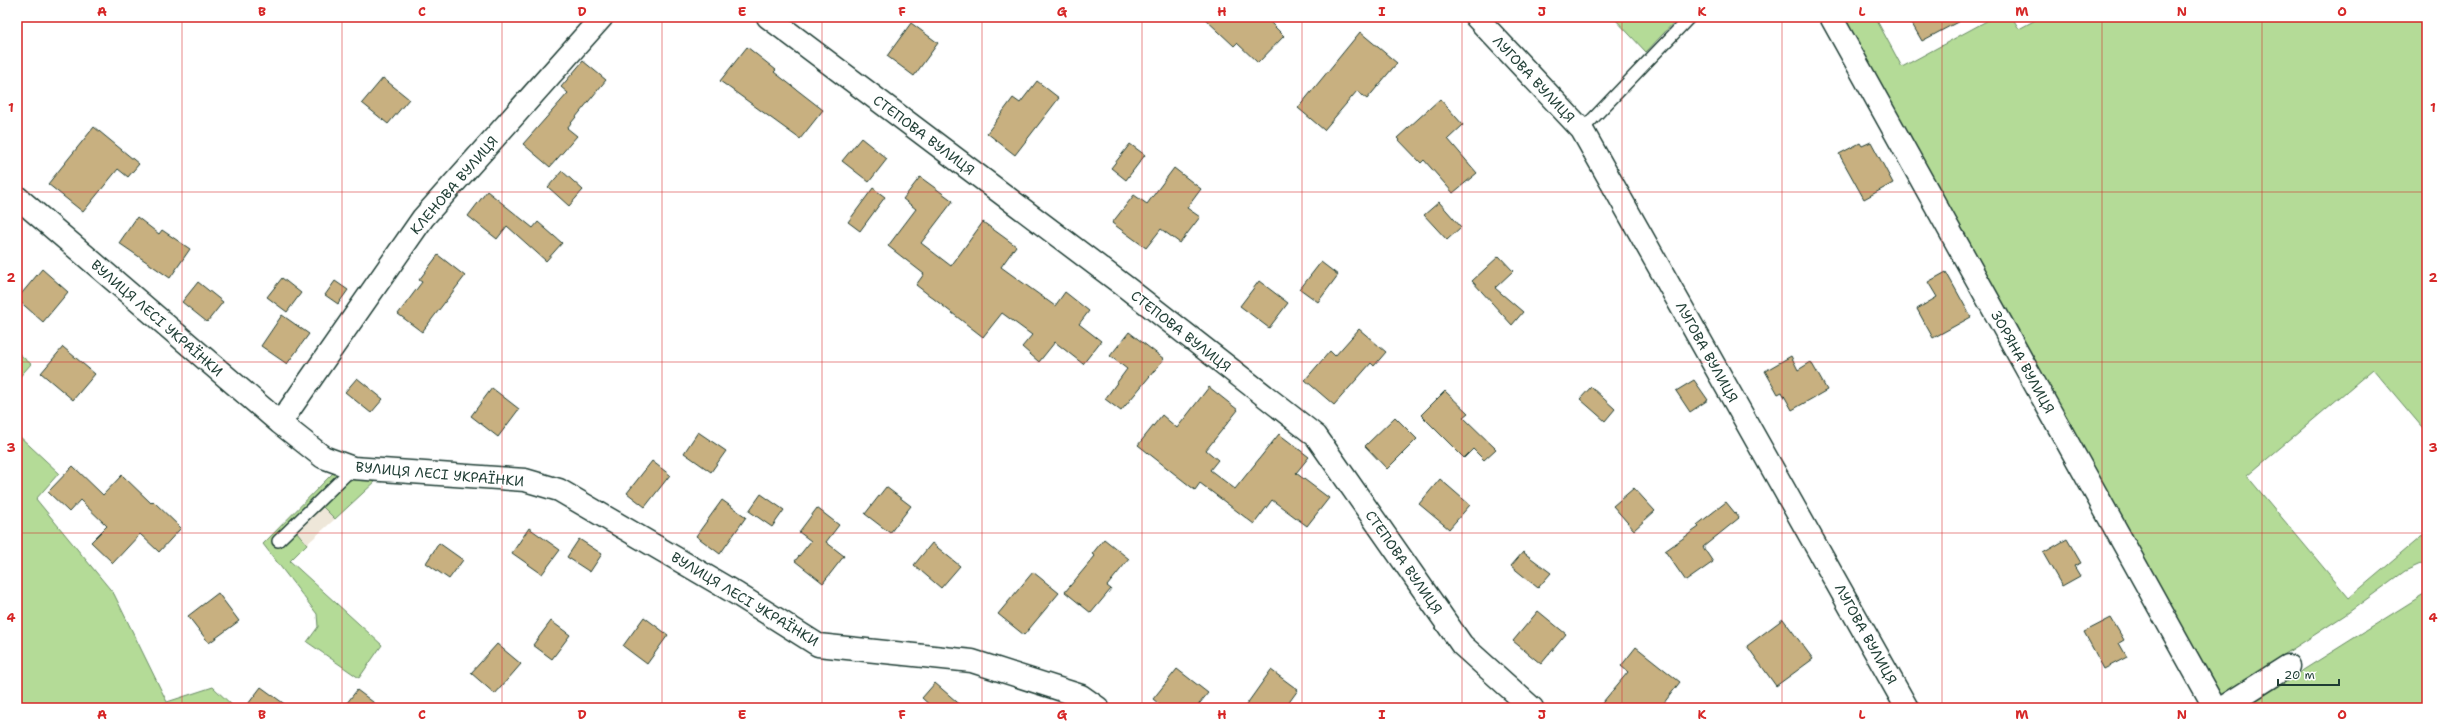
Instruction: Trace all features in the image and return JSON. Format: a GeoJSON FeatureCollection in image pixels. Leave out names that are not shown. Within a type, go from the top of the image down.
{"type":"FeatureCollection","features":[{"type":"Feature","properties":{"kind":"street","name":"КЛЕНОВА ВУЛИЦЯ"},"geometry":{"type":"LineString","coordinates":[[280,423],[423,218],[602,17]]}},
{"type":"Feature","properties":{"kind":"street","name":"СТЕПОВА ВУЛИЦЯ"},"geometry":{"type":"LineString","coordinates":[[768,17],[1127,288],[1316,436],[1462,645],[1532,708]]}},
{"type":"Feature","properties":{"kind":"street","name":"ЛУГОВА ВУЛИЦЯ"},"geometry":{"type":"LineString","coordinates":[[1476,17],[1582,130],[1907,708]]}},
{"type":"Feature","properties":{"kind":"street","name":"ЗОРЯНА ВУЛИЦЯ"},"geometry":{"type":"LineString","coordinates":[[1831,17],[2215,708]]}},
{"type":"Feature","properties":{"kind":"street","name":"ВУЛИЦЯ ЛЕСІ УКРАЇНКИ"},"geometry":{"type":"LineString","coordinates":[[17,197],[280,423],[323,457],[353,468],[525,480],[552,488],[737,594],[818,645],[972,661],[1081,696],[1098,708]]}},
{"type":"Feature","properties":{"kind":"street"},"geometry":{"type":"LineString","coordinates":[[2222,708],[2288,666]]}},
{"type":"Feature","properties":{"kind":"lane"},"geometry":{"type":"LineString","coordinates":[[1582,130],[1690,17]]}},
{"type":"Feature","properties":{"kind":"lane"},"geometry":{"type":"LineString","coordinates":[[278,541],[353,468]]}},
{"type":"Feature","properties":{"kind":"shaded area"},"geometry":{"type":"Polygon","coordinates":[[[323,506],[335,519],[307,544],[295,532],[323,506]]]}},
{"type":"Feature","properties":{"kind":"green space"},"geometry":{"type":"Polygon","coordinates":[[[1613,17],[1679,17],[1646,52],[1613,17]]]}},
{"type":"Feature","properties":{"kind":"green space"},"geometry":{"type":"Polygon","coordinates":[[[1841,17],[1875,17],[1902,67],[1994,17],[2012,17],[2019,29],[2041,17],[2427,17],[2427,433],[2373,369],[2247,476],[2349,598],[2427,532],[2427,561],[2405,571],[2345,615],[2219,697],[1841,17]]]}},
{"type":"Feature","properties":{"kind":"green space"},"geometry":{"type":"Polygon","coordinates":[[[17,352],[31,364],[17,380],[17,352]]]}},
{"type":"Feature","properties":{"kind":"green space"},"geometry":{"type":"Polygon","coordinates":[[[17,434],[59,473],[36,499],[114,594],[167,702],[213,687],[235,708],[17,708],[17,434]]]}},
{"type":"Feature","properties":{"kind":"green space"},"geometry":{"type":"Polygon","coordinates":[[[333,473],[343,478],[377,480],[335,519],[323,507],[296,531],[307,544],[290,561],[382,645],[359,678],[307,642],[318,627],[317,614],[263,544],[333,473]]]}},
{"type":"Feature","properties":{"kind":"green space"},"geometry":{"type":"Polygon","coordinates":[[[2427,592],[2427,708],[2243,708],[2427,592]]]}},
{"type":"Feature","properties":{"kind":"building"},"geometry":{"type":"Polygon","coordinates":[[[1203,17],[1265,17],[1284,36],[1258,63],[1237,43],[1234,46],[1203,17]]]}},
{"type":"Feature","properties":{"kind":"building"},"geometry":{"type":"Polygon","coordinates":[[[1908,17],[1967,17],[1922,41],[1908,17]]]}},
{"type":"Feature","properties":{"kind":"building"},"geometry":{"type":"Polygon","coordinates":[[[911,23],[938,43],[914,76],[887,56],[911,23]]]}},
{"type":"Feature","properties":{"kind":"building"},"geometry":{"type":"Polygon","coordinates":[[[1360,32],[1397,63],[1367,99],[1357,91],[1324,130],[1298,108],[1360,32]]]}},
{"type":"Feature","properties":{"kind":"building"},"geometry":{"type":"Polygon","coordinates":[[[747,47],[776,70],[774,72],[823,110],[800,139],[720,81],[747,47]]]}},
{"type":"Feature","properties":{"kind":"building"},"geometry":{"type":"Polygon","coordinates":[[[583,61],[606,80],[567,128],[577,136],[550,167],[523,144],[568,93],[561,87],[583,61]]]}},
{"type":"Feature","properties":{"kind":"building"},"geometry":{"type":"Polygon","coordinates":[[[383,78],[409,99],[388,124],[362,103],[383,78]]]}},
{"type":"Feature","properties":{"kind":"building"},"geometry":{"type":"Polygon","coordinates":[[[1037,81],[1059,98],[1015,155],[987,133],[1013,98],[1020,103],[1037,81]]]}},
{"type":"Feature","properties":{"kind":"building"},"geometry":{"type":"Polygon","coordinates":[[[1440,99],[1463,125],[1448,139],[1477,173],[1453,193],[1424,160],[1421,163],[1397,138],[1440,99]]]}},
{"type":"Feature","properties":{"kind":"building"},"geometry":{"type":"Polygon","coordinates":[[[94,127],[139,164],[128,177],[118,169],[83,212],[48,184],[94,127]]]}},
{"type":"Feature","properties":{"kind":"building"},"geometry":{"type":"Polygon","coordinates":[[[861,138],[887,159],[869,182],[842,161],[861,138]]]}},
{"type":"Feature","properties":{"kind":"building"},"geometry":{"type":"Polygon","coordinates":[[[1871,142],[1893,183],[1864,199],[1839,154],[1860,143],[1862,146],[1871,142]]]}},
{"type":"Feature","properties":{"kind":"building"},"geometry":{"type":"Polygon","coordinates":[[[1130,144],[1145,155],[1126,180],[1111,168],[1130,144]]]}},
{"type":"Feature","properties":{"kind":"building"},"geometry":{"type":"Polygon","coordinates":[[[1174,168],[1201,189],[1187,208],[1200,217],[1180,243],[1161,229],[1146,248],[1112,223],[1134,195],[1147,204],[1174,168]]]}},
{"type":"Feature","properties":{"kind":"building"},"geometry":{"type":"Polygon","coordinates":[[[562,171],[583,190],[569,206],[548,187],[562,171]]]}},
{"type":"Feature","properties":{"kind":"building"},"geometry":{"type":"Polygon","coordinates":[[[920,177],[953,201],[921,243],[951,266],[983,222],[1016,246],[1001,267],[1055,306],[1065,292],[1089,311],[1079,324],[1101,341],[1083,364],[1055,342],[1039,362],[1022,347],[1032,335],[1002,313],[983,337],[916,285],[924,274],[888,246],[916,209],[903,199],[920,177]]]}},
{"type":"Feature","properties":{"kind":"building"},"geometry":{"type":"Polygon","coordinates":[[[873,188],[885,197],[860,231],[848,222],[873,188]]]}},
{"type":"Feature","properties":{"kind":"building"},"geometry":{"type":"Polygon","coordinates":[[[487,191],[533,228],[538,222],[562,243],[546,261],[507,226],[497,239],[468,216],[487,191]]]}},
{"type":"Feature","properties":{"kind":"building"},"geometry":{"type":"Polygon","coordinates":[[[1439,202],[1461,227],[1447,240],[1424,215],[1439,202]]]}},
{"type":"Feature","properties":{"kind":"building"},"geometry":{"type":"Polygon","coordinates":[[[137,217],[159,234],[162,230],[190,249],[170,278],[119,243],[137,217]]]}},
{"type":"Feature","properties":{"kind":"building"},"geometry":{"type":"Polygon","coordinates":[[[438,255],[465,276],[422,332],[398,314],[422,282],[419,280],[438,255]]]}},
{"type":"Feature","properties":{"kind":"building"},"geometry":{"type":"Polygon","coordinates":[[[1499,256],[1513,271],[1495,288],[1523,312],[1512,325],[1472,281],[1499,256]]]}},
{"type":"Feature","properties":{"kind":"building"},"geometry":{"type":"Polygon","coordinates":[[[1321,262],[1338,275],[1318,302],[1300,289],[1321,262]]]}},
{"type":"Feature","properties":{"kind":"building"},"geometry":{"type":"Polygon","coordinates":[[[42,269],[68,292],[43,322],[17,299],[42,269]]]}},
{"type":"Feature","properties":{"kind":"building"},"geometry":{"type":"Polygon","coordinates":[[[1946,272],[1971,317],[1933,338],[1917,309],[1937,297],[1928,282],[1946,272]]]}},
{"type":"Feature","properties":{"kind":"building"},"geometry":{"type":"Polygon","coordinates":[[[282,278],[301,293],[287,312],[267,297],[282,278]]]}},
{"type":"Feature","properties":{"kind":"building"},"geometry":{"type":"Polygon","coordinates":[[[335,281],[348,290],[338,304],[325,295],[335,281]]]}},
{"type":"Feature","properties":{"kind":"building"},"geometry":{"type":"Polygon","coordinates":[[[1259,281],[1288,303],[1269,328],[1240,306],[1259,281]]]}},
{"type":"Feature","properties":{"kind":"building"},"geometry":{"type":"Polygon","coordinates":[[[198,282],[223,302],[207,322],[182,302],[198,282]]]}},
{"type":"Feature","properties":{"kind":"building"},"geometry":{"type":"Polygon","coordinates":[[[282,315],[309,334],[287,364],[261,346],[282,315]]]}},
{"type":"Feature","properties":{"kind":"building"},"geometry":{"type":"Polygon","coordinates":[[[1359,329],[1386,352],[1374,366],[1371,363],[1334,405],[1305,380],[1330,351],[1335,356],[1359,329]]]}},
{"type":"Feature","properties":{"kind":"building"},"geometry":{"type":"Polygon","coordinates":[[[1129,332],[1164,359],[1121,411],[1105,399],[1127,369],[1110,356],[1129,332]]]}},
{"type":"Feature","properties":{"kind":"building"},"geometry":{"type":"Polygon","coordinates":[[[63,347],[95,374],[73,400],[41,373],[63,347]]]}},
{"type":"Feature","properties":{"kind":"building"},"geometry":{"type":"Polygon","coordinates":[[[1791,356],[1798,370],[1811,362],[1827,390],[1792,410],[1782,392],[1778,394],[1765,371],[1791,356]]]}},
{"type":"Feature","properties":{"kind":"building"},"geometry":{"type":"Polygon","coordinates":[[[357,378],[383,399],[371,413],[345,392],[357,378]]]}},
{"type":"Feature","properties":{"kind":"building"},"geometry":{"type":"Polygon","coordinates":[[[1694,380],[1708,400],[1690,412],[1676,391],[1694,380]]]}},
{"type":"Feature","properties":{"kind":"building"},"geometry":{"type":"Polygon","coordinates":[[[1209,387],[1238,410],[1206,450],[1218,460],[1210,470],[1235,489],[1279,434],[1309,457],[1296,473],[1329,498],[1307,526],[1272,500],[1254,524],[1200,483],[1195,490],[1138,445],[1162,415],[1177,428],[1209,387]]]}},
{"type":"Feature","properties":{"kind":"building"},"geometry":{"type":"Polygon","coordinates":[[[1591,387],[1615,409],[1605,421],[1580,399],[1591,387]]]}},
{"type":"Feature","properties":{"kind":"building"},"geometry":{"type":"Polygon","coordinates":[[[492,388],[519,409],[498,437],[471,416],[492,388]]]}},
{"type":"Feature","properties":{"kind":"building"},"geometry":{"type":"Polygon","coordinates":[[[1445,391],[1468,413],[1463,417],[1496,449],[1484,460],[1473,449],[1464,458],[1421,415],[1445,391]]]}},
{"type":"Feature","properties":{"kind":"building"},"geometry":{"type":"Polygon","coordinates":[[[1395,417],[1417,439],[1387,469],[1365,446],[1395,417]]]}},
{"type":"Feature","properties":{"kind":"building"},"geometry":{"type":"Polygon","coordinates":[[[698,432],[726,451],[711,472],[684,453],[698,432]]]}},
{"type":"Feature","properties":{"kind":"building"},"geometry":{"type":"Polygon","coordinates":[[[652,461],[670,475],[645,507],[627,493],[652,461]]]}},
{"type":"Feature","properties":{"kind":"building"},"geometry":{"type":"Polygon","coordinates":[[[73,466],[103,495],[122,475],[151,503],[153,501],[181,528],[159,552],[140,534],[113,563],[91,542],[107,526],[80,500],[69,512],[48,492],[73,466]]]}},
{"type":"Feature","properties":{"kind":"building"},"geometry":{"type":"Polygon","coordinates":[[[1440,479],[1470,505],[1449,529],[1419,504],[1440,479]]]}},
{"type":"Feature","properties":{"kind":"building"},"geometry":{"type":"Polygon","coordinates":[[[886,487],[911,506],[890,533],[865,514],[886,487]]]}},
{"type":"Feature","properties":{"kind":"building"},"geometry":{"type":"Polygon","coordinates":[[[1634,488],[1655,511],[1634,530],[1613,506],[1634,488]]]}},
{"type":"Feature","properties":{"kind":"building"},"geometry":{"type":"Polygon","coordinates":[[[761,494],[784,510],[772,527],[749,511],[761,494]]]}},
{"type":"Feature","properties":{"kind":"building"},"geometry":{"type":"Polygon","coordinates":[[[722,500],[746,517],[720,554],[696,536],[722,500]]]}},
{"type":"Feature","properties":{"kind":"building"},"geometry":{"type":"Polygon","coordinates":[[[1726,502],[1739,518],[1703,547],[1713,562],[1686,581],[1665,551],[1699,527],[1697,525],[1726,502]]]}},
{"type":"Feature","properties":{"kind":"building"},"geometry":{"type":"Polygon","coordinates":[[[817,508],[839,525],[826,542],[844,556],[823,583],[795,561],[811,541],[799,532],[817,508]]]}},
{"type":"Feature","properties":{"kind":"building"},"geometry":{"type":"Polygon","coordinates":[[[529,528],[560,550],[542,574],[512,553],[529,528]]]}},
{"type":"Feature","properties":{"kind":"building"},"geometry":{"type":"Polygon","coordinates":[[[579,539],[602,554],[590,572],[567,557],[579,539]]]}},
{"type":"Feature","properties":{"kind":"building"},"geometry":{"type":"Polygon","coordinates":[[[1104,539],[1129,559],[1107,586],[1111,589],[1091,613],[1065,592],[1095,556],[1092,554],[1104,539]]]}},
{"type":"Feature","properties":{"kind":"building"},"geometry":{"type":"Polygon","coordinates":[[[2067,539],[2081,563],[2074,566],[2080,576],[2062,586],[2043,553],[2067,539]]]}},
{"type":"Feature","properties":{"kind":"building"},"geometry":{"type":"Polygon","coordinates":[[[439,543],[463,560],[449,579],[426,563],[439,543]]]}},
{"type":"Feature","properties":{"kind":"building"},"geometry":{"type":"Polygon","coordinates":[[[932,543],[960,566],[941,588],[914,565],[932,543]]]}},
{"type":"Feature","properties":{"kind":"building"},"geometry":{"type":"Polygon","coordinates":[[[1523,552],[1551,573],[1538,588],[1511,566],[1523,552]]]}},
{"type":"Feature","properties":{"kind":"building"},"geometry":{"type":"Polygon","coordinates":[[[1033,572],[1059,593],[1024,635],[998,614],[1033,572]]]}},
{"type":"Feature","properties":{"kind":"building"},"geometry":{"type":"Polygon","coordinates":[[[218,593],[239,621],[209,643],[188,616],[218,593]]]}},
{"type":"Feature","properties":{"kind":"building"},"geometry":{"type":"Polygon","coordinates":[[[1538,611],[1566,634],[1541,664],[1513,641],[1538,611]]]}},
{"type":"Feature","properties":{"kind":"building"},"geometry":{"type":"Polygon","coordinates":[[[644,617],[668,635],[647,664],[623,646],[644,617]]]}},
{"type":"Feature","properties":{"kind":"building"},"geometry":{"type":"Polygon","coordinates":[[[2111,618],[2124,640],[2119,643],[2127,657],[2104,669],[2084,632],[2111,618]]]}},
{"type":"Feature","properties":{"kind":"building"},"geometry":{"type":"Polygon","coordinates":[[[1783,619],[1813,659],[1776,686],[1747,646],[1783,619]]]}},
{"type":"Feature","properties":{"kind":"building"},"geometry":{"type":"Polygon","coordinates":[[[551,621],[570,635],[552,659],[533,645],[551,621]]]}},
{"type":"Feature","properties":{"kind":"building"},"geometry":{"type":"Polygon","coordinates":[[[497,644],[521,664],[495,694],[471,673],[497,644]]]}},
{"type":"Feature","properties":{"kind":"building"},"geometry":{"type":"Polygon","coordinates":[[[1636,647],[1680,682],[1660,708],[1598,708],[1628,672],[1621,666],[1636,647]]]}},
{"type":"Feature","properties":{"kind":"building"},"geometry":{"type":"Polygon","coordinates":[[[1177,669],[1208,693],[1196,708],[1164,708],[1153,699],[1177,669]]]}},
{"type":"Feature","properties":{"kind":"building"},"geometry":{"type":"Polygon","coordinates":[[[1271,670],[1298,690],[1285,708],[1244,708],[1271,670]]]}},
{"type":"Feature","properties":{"kind":"building"},"geometry":{"type":"Polygon","coordinates":[[[935,683],[964,708],[933,708],[922,698],[935,683]]]}},
{"type":"Feature","properties":{"kind":"building"},"geometry":{"type":"Polygon","coordinates":[[[261,687],[290,708],[245,708],[261,687]]]}},
{"type":"Feature","properties":{"kind":"building"},"geometry":{"type":"Polygon","coordinates":[[[357,690],[381,708],[343,708],[357,690]]]}}]}
